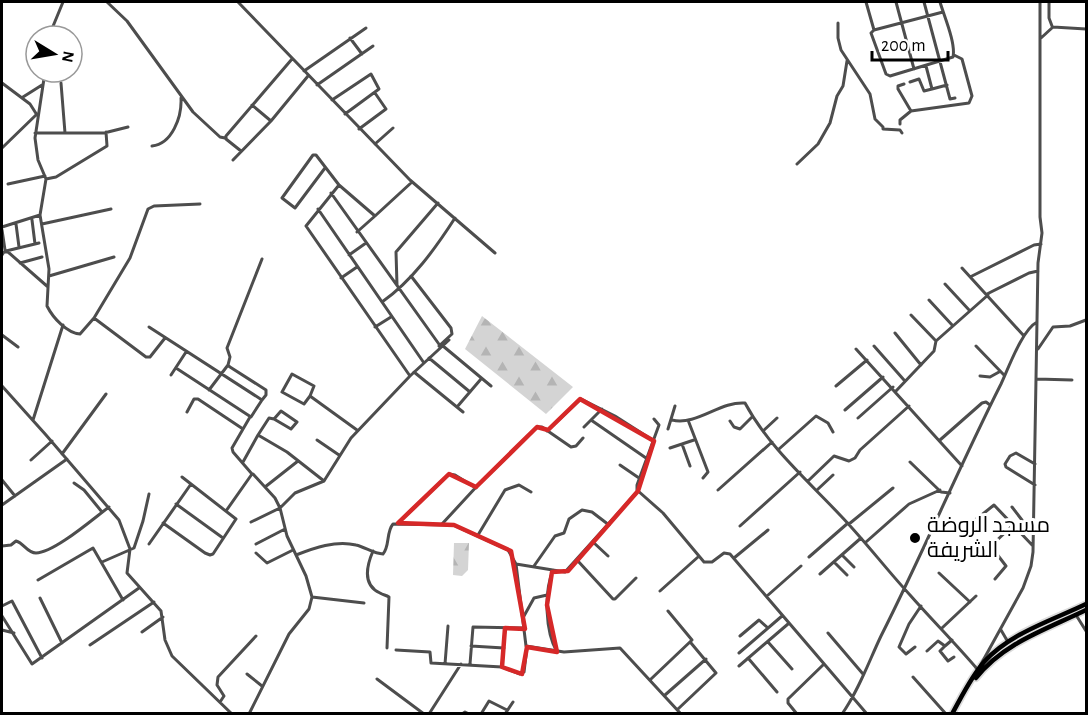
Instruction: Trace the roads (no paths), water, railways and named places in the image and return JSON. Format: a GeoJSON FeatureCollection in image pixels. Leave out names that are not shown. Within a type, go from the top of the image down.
{"type":"FeatureCollection","features":[{"type":"Feature","properties":{"kind":"main road"},"geometry":{"type":"LineString","coordinates":[[952,714],[979,669],[990,656],[1086,604]]}},
{"type":"Feature","properties":{"kind":"main road"},"geometry":{"type":"LineString","coordinates":[[966,689],[1010,644],[1086,610]]}},
{"type":"Feature","properties":{"kind":"street"},"geometry":{"type":"LineString","coordinates":[[54,24],[63,2]]}},
{"type":"Feature","properties":{"kind":"street"},"geometry":{"type":"LineString","coordinates":[[106,2],[128,21],[156,57],[193,112],[220,137],[225,138],[241,151]]}},
{"type":"Feature","properties":{"kind":"street"},"geometry":{"type":"LineString","coordinates":[[238,2],[412,182],[495,253]]}},
{"type":"Feature","properties":{"kind":"street"},"geometry":{"type":"LineString","coordinates":[[866,2],[874,30],[871,33],[886,74],[890,76],[926,66],[954,55]]}},
{"type":"Feature","properties":{"kind":"street"},"geometry":{"type":"LineString","coordinates":[[896,2],[914,69]]}},
{"type":"Feature","properties":{"kind":"street"},"geometry":{"type":"LineString","coordinates":[[924,2],[950,99],[955,98]]}},
{"type":"Feature","properties":{"kind":"street"},"geometry":{"type":"LineString","coordinates":[[940,2],[954,55]]}},
{"type":"Feature","properties":{"kind":"street"},"geometry":{"type":"LineString","coordinates":[[979,669],[981,660],[1026,581],[1031,566],[1033,546],[1038,271],[1041,244],[1040,2]]}},
{"type":"Feature","properties":{"kind":"street"},"geometry":{"type":"LineString","coordinates":[[1049,2],[1049,18],[1053,27]]}},
{"type":"Feature","properties":{"kind":"street"},"geometry":{"type":"LineString","coordinates":[[874,30],[943,12]]}},
{"type":"Feature","properties":{"kind":"street"},"geometry":{"type":"LineString","coordinates":[[838,23],[841,50],[870,94],[874,119],[883,129],[900,130],[902,133]]}},
{"type":"Feature","properties":{"kind":"street"},"geometry":{"type":"LineString","coordinates":[[1040,40],[1053,27],[1086,29]]}},
{"type":"Feature","properties":{"kind":"street"},"geometry":{"type":"LineString","coordinates":[[304,71],[366,28]]}},
{"type":"Feature","properties":{"kind":"street"},"geometry":{"type":"LineString","coordinates":[[350,38],[362,54]]}},
{"type":"Feature","properties":{"kind":"street"},"geometry":{"type":"LineString","coordinates":[[317,85],[373,46]]}},
{"type":"Feature","properties":{"kind":"street"},"geometry":{"type":"LineString","coordinates":[[900,124],[900,120],[910,111],[969,103],[972,100],[962,59],[954,55]]}},
{"type":"Feature","properties":{"kind":"street"},"geometry":{"type":"LineString","coordinates":[[225,138],[292,59]]}},
{"type":"Feature","properties":{"kind":"street"},"geometry":{"type":"LineString","coordinates":[[797,164],[818,144],[830,123],[837,96],[843,86],[847,61]]}},
{"type":"Feature","properties":{"kind":"street"},"geometry":{"type":"LineString","coordinates":[[926,66],[932,89]]}},
{"type":"Feature","properties":{"kind":"street"},"geometry":{"type":"LineString","coordinates":[[332,100],[369,74],[380,87],[345,114]]}},
{"type":"Feature","properties":{"kind":"street"},"geometry":{"type":"LineString","coordinates":[[233,160],[271,121],[308,76]]}},
{"type":"Feature","properties":{"kind":"street"},"geometry":{"type":"LineString","coordinates":[[910,81],[919,79],[924,91],[947,85]]}},
{"type":"Feature","properties":{"kind":"street"},"geometry":{"type":"LineString","coordinates":[[2,83],[23,97],[37,114]]}},
{"type":"Feature","properties":{"kind":"street"},"geometry":{"type":"LineString","coordinates":[[23,97],[43,84]]}},
{"type":"Feature","properties":{"kind":"street"},"geometry":{"type":"LineString","coordinates":[[43,84],[35,134],[38,160],[45,178],[40,215],[49,276],[47,306],[73,333],[80,334],[94,318],[130,258],[148,209],[154,206],[200,204]]}},
{"type":"Feature","properties":{"kind":"street"},"geometry":{"type":"LineString","coordinates":[[61,84],[65,133]]}},
{"type":"Feature","properties":{"kind":"street"},"geometry":{"type":"LineString","coordinates":[[904,84],[898,86],[898,89],[910,111]]}},
{"type":"Feature","properties":{"kind":"street"},"geometry":{"type":"LineString","coordinates":[[359,129],[386,109],[375,93]]}},
{"type":"Feature","properties":{"kind":"street"},"geometry":{"type":"LineString","coordinates":[[152,146],[164,143],[168,139],[180,112],[181,96]]}},
{"type":"Feature","properties":{"kind":"street"},"geometry":{"type":"LineString","coordinates":[[252,105],[271,121]]}},
{"type":"Feature","properties":{"kind":"street"},"geometry":{"type":"LineString","coordinates":[[2,148],[37,114]]}},
{"type":"Feature","properties":{"kind":"street"},"geometry":{"type":"LineString","coordinates":[[35,134],[106,132],[128,127]]}},
{"type":"Feature","properties":{"kind":"street"},"geometry":{"type":"LineString","coordinates":[[375,144],[393,128]]}},
{"type":"Feature","properties":{"kind":"street"},"geometry":{"type":"LineString","coordinates":[[8,184],[56,177],[107,146],[106,132]]}},
{"type":"Feature","properties":{"kind":"street"},"geometry":{"type":"LineString","coordinates":[[325,168],[295,208],[282,199],[313,155],[316,155],[339,185],[375,216]]}},
{"type":"Feature","properties":{"kind":"street"},"geometry":{"type":"LineString","coordinates":[[357,232],[412,182]]}},
{"type":"Feature","properties":{"kind":"street"},"geometry":{"type":"LineString","coordinates":[[339,185],[306,226],[410,376]]}},
{"type":"Feature","properties":{"kind":"street"},"geometry":{"type":"LineString","coordinates":[[331,193],[397,288],[441,346],[491,386]]}},
{"type":"Feature","properties":{"kind":"street"},"geometry":{"type":"LineString","coordinates":[[397,288],[396,252],[438,203]]}},
{"type":"Feature","properties":{"kind":"street"},"geometry":{"type":"LineString","coordinates":[[42,224],[111,209]]}},
{"type":"Feature","properties":{"kind":"street"},"geometry":{"type":"LineString","coordinates":[[318,209],[424,363]]}},
{"type":"Feature","properties":{"kind":"street"},"geometry":{"type":"LineString","coordinates":[[5,252],[2,229],[40,215]]}},
{"type":"Feature","properties":{"kind":"street"},"geometry":{"type":"LineString","coordinates":[[381,302],[411,276],[432,252],[455,218]]}},
{"type":"Feature","properties":{"kind":"street"},"geometry":{"type":"LineString","coordinates":[[5,252],[37,243],[32,220]]}},
{"type":"Feature","properties":{"kind":"street"},"geometry":{"type":"LineString","coordinates":[[16,224],[19,247]]}},
{"type":"Feature","properties":{"kind":"street"},"geometry":{"type":"LineString","coordinates":[[349,255],[366,243]]}},
{"type":"Feature","properties":{"kind":"street"},"geometry":{"type":"LineString","coordinates":[[971,277],[1034,245],[1041,244]]}},
{"type":"Feature","properties":{"kind":"street"},"geometry":{"type":"LineString","coordinates":[[2,246],[5,252],[48,287]]}},
{"type":"Feature","properties":{"kind":"street"},"geometry":{"type":"LineString","coordinates":[[20,263],[42,257]]}},
{"type":"Feature","properties":{"kind":"street"},"geometry":{"type":"LineString","coordinates":[[49,276],[114,257]]}},
{"type":"Feature","properties":{"kind":"street"},"geometry":{"type":"LineString","coordinates":[[209,390],[228,364],[230,358],[227,351],[228,346],[262,259]]}},
{"type":"Feature","properties":{"kind":"street"},"geometry":{"type":"LineString","coordinates":[[340,278],[357,267]]}},
{"type":"Feature","properties":{"kind":"street"},"geometry":{"type":"LineString","coordinates":[[962,268],[1024,336]]}},
{"type":"Feature","properties":{"kind":"street"},"geometry":{"type":"LineString","coordinates":[[858,418],[921,365],[934,351],[936,341],[987,294],[1029,273],[1038,271]]}},
{"type":"Feature","properties":{"kind":"street"},"geometry":{"type":"LineString","coordinates":[[251,522],[280,508],[295,493],[324,481],[339,454],[358,430],[452,333],[451,328],[411,276]]}},
{"type":"Feature","properties":{"kind":"street"},"geometry":{"type":"LineString","coordinates":[[945,284],[970,311]]}},
{"type":"Feature","properties":{"kind":"street"},"geometry":{"type":"LineString","coordinates":[[929,300],[953,326]]}},
{"type":"Feature","properties":{"kind":"street"},"geometry":{"type":"LineString","coordinates":[[911,315],[936,341]]}},
{"type":"Feature","properties":{"kind":"street"},"geometry":{"type":"LineString","coordinates":[[375,327],[391,317]]}},
{"type":"Feature","properties":{"kind":"street"},"geometry":{"type":"LineString","coordinates":[[94,318],[146,357],[150,357],[165,338]]}},
{"type":"Feature","properties":{"kind":"street"},"geometry":{"type":"LineString","coordinates":[[1037,351],[1053,327],[1070,326],[1086,320]]}},
{"type":"Feature","properties":{"kind":"street"},"geometry":{"type":"LineString","coordinates":[[842,714],[905,589],[1024,336],[1038,321]]}},
{"type":"Feature","properties":{"kind":"street"},"geometry":{"type":"LineString","coordinates":[[33,420],[63,325]]}},
{"type":"Feature","properties":{"kind":"street"},"geometry":{"type":"LineString","coordinates":[[149,327],[262,400]]}},
{"type":"Feature","properties":{"kind":"street"},"geometry":{"type":"LineString","coordinates":[[895,333],[921,365]]}},
{"type":"Feature","properties":{"kind":"street"},"geometry":{"type":"LineString","coordinates":[[2,334],[18,347]]}},
{"type":"Feature","properties":{"kind":"street"},"geometry":{"type":"LineString","coordinates":[[441,346],[449,340]]}},
{"type":"Feature","properties":{"kind":"street"},"geometry":{"type":"LineString","coordinates":[[874,346],[904,380]]}},
{"type":"Feature","properties":{"kind":"street"},"geometry":{"type":"LineString","coordinates":[[976,346],[999,372],[1005,375]]}},
{"type":"Feature","properties":{"kind":"street"},"geometry":{"type":"LineString","coordinates":[[856,349],[962,466]]}},
{"type":"Feature","properties":{"kind":"street"},"geometry":{"type":"LineString","coordinates":[[171,375],[186,351]]}},
{"type":"Feature","properties":{"kind":"street"},"geometry":{"type":"LineString","coordinates":[[429,358],[470,392]]}},
{"type":"Feature","properties":{"kind":"street"},"geometry":{"type":"LineString","coordinates":[[836,386],[867,360]]}},
{"type":"Feature","properties":{"kind":"street"},"geometry":{"type":"LineString","coordinates":[[228,364],[266,390],[266,395],[232,448],[252,474],[277,500],[285,529],[306,576],[312,597],[309,609],[289,634],[249,714]]}},
{"type":"Feature","properties":{"kind":"street"},"geometry":{"type":"LineString","coordinates":[[176,368],[250,417]]}},
{"type":"Feature","properties":{"kind":"street"},"geometry":{"type":"LineString","coordinates":[[414,372],[463,412]]}},
{"type":"Feature","properties":{"kind":"street"},"geometry":{"type":"LineString","coordinates":[[980,376],[990,377],[999,372]]}},
{"type":"Feature","properties":{"kind":"street"},"geometry":{"type":"LineString","coordinates":[[292,374],[313,385],[314,389],[310,396],[302,405],[282,393],[292,374]]}},
{"type":"Feature","properties":{"kind":"street"},"geometry":{"type":"LineString","coordinates":[[845,410],[883,377]]}},
{"type":"Feature","properties":{"kind":"street"},"geometry":{"type":"LineString","coordinates":[[457,407],[481,378]]}},
{"type":"Feature","properties":{"kind":"street"},"geometry":{"type":"LineString","coordinates":[[1036,379],[1072,380]]}},
{"type":"Feature","properties":{"kind":"street"},"geometry":{"type":"LineString","coordinates":[[2,386],[121,523],[130,549],[127,573],[161,611],[169,651],[180,665],[232,714]]}},
{"type":"Feature","properties":{"kind":"street"},"geometry":{"type":"LineString","coordinates":[[62,454],[106,394]]}},
{"type":"Feature","properties":{"kind":"street"},"geometry":{"type":"LineString","coordinates":[[310,396],[358,430]]}},
{"type":"Feature","properties":{"kind":"street"},"geometry":{"type":"LineString","coordinates":[[187,412],[194,399],[198,399],[243,429]]}},
{"type":"Feature","properties":{"kind":"street"},"geometry":{"type":"LineString","coordinates":[[547,431],[580,399],[602,409],[654,441]]}},
{"type":"Feature","properties":{"kind":"street"},"geometry":{"type":"LineString","coordinates":[[672,420],[688,420],[728,405],[743,402],[746,404],[752,417],[772,442],[866,542],[905,589],[979,669]]}},
{"type":"Feature","properties":{"kind":"street"},"geometry":{"type":"LineString","coordinates":[[940,440],[983,402],[990,405]]}},
{"type":"Feature","properties":{"kind":"street"},"geometry":{"type":"LineString","coordinates":[[668,429],[675,406]]}},
{"type":"Feature","properties":{"kind":"street"},"geometry":{"type":"LineString","coordinates":[[808,480],[834,456],[849,462],[853,460],[860,450],[909,406]]}},
{"type":"Feature","properties":{"kind":"street"},"geometry":{"type":"LineString","coordinates":[[584,426],[602,409]]}},
{"type":"Feature","properties":{"kind":"street"},"geometry":{"type":"LineString","coordinates":[[243,463],[269,418],[291,429],[297,422],[283,411],[280,411],[274,419]]}},
{"type":"Feature","properties":{"kind":"street"},"geometry":{"type":"LineString","coordinates":[[779,449],[816,416],[825,421],[833,432]]}},
{"type":"Feature","properties":{"kind":"street"},"geometry":{"type":"LineString","coordinates":[[730,421],[734,427],[740,429],[752,417]]}},
{"type":"Feature","properties":{"kind":"street"},"geometry":{"type":"LineString","coordinates":[[764,431],[777,418]]}},
{"type":"Feature","properties":{"kind":"street"},"geometry":{"type":"LineString","coordinates":[[654,419],[660,424],[636,487],[638,491],[663,513],[698,557],[706,563],[712,562],[726,552],[734,558],[867,714]]}},
{"type":"Feature","properties":{"kind":"street"},"geometry":{"type":"LineString","coordinates":[[591,420],[647,459]]}},
{"type":"Feature","properties":{"kind":"street"},"geometry":{"type":"LineString","coordinates":[[688,420],[708,471],[703,478]]}},
{"type":"Feature","properties":{"kind":"street"},"geometry":{"type":"LineString","coordinates":[[442,524],[537,427],[541,427],[571,447],[575,447],[583,438]]}},
{"type":"Feature","properties":{"kind":"street"},"geometry":{"type":"LineString","coordinates":[[258,435],[324,481]]}},
{"type":"Feature","properties":{"kind":"street"},"geometry":{"type":"LineString","coordinates":[[316,440],[339,454]]}},
{"type":"Feature","properties":{"kind":"street"},"geometry":{"type":"LineString","coordinates":[[670,448],[694,440]]}},
{"type":"Feature","properties":{"kind":"street"},"geometry":{"type":"LineString","coordinates":[[31,460],[52,441]]}},
{"type":"Feature","properties":{"kind":"street"},"geometry":{"type":"LineString","coordinates":[[718,490],[772,442]]}},
{"type":"Feature","properties":{"kind":"street"},"geometry":{"type":"LineString","coordinates":[[682,444],[690,466]]}},
{"type":"Feature","properties":{"kind":"street"},"geometry":{"type":"LineString","coordinates":[[1035,464],[1016,453],[1010,456],[1005,464],[1006,467],[1035,485]]}},
{"type":"Feature","properties":{"kind":"street"},"geometry":{"type":"LineString","coordinates":[[2,505],[67,459]]}},
{"type":"Feature","properties":{"kind":"street"},"geometry":{"type":"LineString","coordinates":[[265,487],[298,461]]}},
{"type":"Feature","properties":{"kind":"street"},"geometry":{"type":"LineString","coordinates":[[910,462],[940,490],[950,493]]}},
{"type":"Feature","properties":{"kind":"street"},"geometry":{"type":"LineString","coordinates":[[620,465],[639,478]]}},
{"type":"Feature","properties":{"kind":"street"},"geometry":{"type":"LineString","coordinates":[[740,526],[800,472]]}},
{"type":"Feature","properties":{"kind":"street"},"geometry":{"type":"LineString","coordinates":[[226,511],[252,474]]}},
{"type":"Feature","properties":{"kind":"street"},"geometry":{"type":"LineString","coordinates":[[398,523],[449,474],[455,475],[476,488]]}},
{"type":"Feature","properties":{"kind":"street"},"geometry":{"type":"LineString","coordinates":[[817,490],[833,475]]}},
{"type":"Feature","properties":{"kind":"street"},"geometry":{"type":"LineString","coordinates":[[163,523],[208,555],[213,554],[236,519],[182,477]]}},
{"type":"Feature","properties":{"kind":"street"},"geometry":{"type":"LineString","coordinates":[[2,480],[15,496]]}},
{"type":"Feature","properties":{"kind":"street"},"geometry":{"type":"LineString","coordinates":[[74,483],[84,490],[102,512]]}},
{"type":"Feature","properties":{"kind":"street"},"geometry":{"type":"LineString","coordinates":[[149,544],[191,484]]}},
{"type":"Feature","properties":{"kind":"street"},"geometry":{"type":"LineString","coordinates":[[478,536],[505,490],[519,485],[531,492]]}},
{"type":"Feature","properties":{"kind":"street"},"geometry":{"type":"LineString","coordinates":[[809,557],[893,488]]}},
{"type":"Feature","properties":{"kind":"street"},"geometry":{"type":"LineString","coordinates":[[866,542],[909,504],[940,490]]}},
{"type":"Feature","properties":{"kind":"street"},"geometry":{"type":"LineString","coordinates":[[516,564],[566,571],[638,491]]}},
{"type":"Feature","properties":{"kind":"street"},"geometry":{"type":"LineString","coordinates":[[101,562],[134,548],[149,494]]}},
{"type":"Feature","properties":{"kind":"street"},"geometry":{"type":"LineString","coordinates":[[176,504],[223,538]]}},
{"type":"Feature","properties":{"kind":"street"},"geometry":{"type":"LineString","coordinates":[[974,522],[994,505],[1033,546]]}},
{"type":"Feature","properties":{"kind":"street"},"geometry":{"type":"LineString","coordinates":[[2,546],[11,545],[16,541],[30,551],[39,553],[75,533],[109,507]]}},
{"type":"Feature","properties":{"kind":"street"},"geometry":{"type":"LineString","coordinates":[[1012,507],[1034,534]]}},
{"type":"Feature","properties":{"kind":"street"},"geometry":{"type":"LineString","coordinates":[[533,567],[555,536],[564,533],[568,519],[582,510],[592,512],[609,525]]}},
{"type":"Feature","properties":{"kind":"street"},"geometry":{"type":"LineString","coordinates":[[296,555],[319,547],[345,544],[359,545],[381,555],[385,552],[390,527],[398,523],[453,525],[508,549],[516,564],[527,647],[523,673],[518,674],[502,667],[431,663],[430,652],[396,650]]}},
{"type":"Feature","properties":{"kind":"street"},"geometry":{"type":"LineString","coordinates":[[995,579],[1006,568],[992,545],[1013,525]]}},
{"type":"Feature","properties":{"kind":"street"},"geometry":{"type":"LineString","coordinates":[[256,544],[285,529]]}},
{"type":"Feature","properties":{"kind":"street"},"geometry":{"type":"LineString","coordinates":[[734,558],[768,530]]}},
{"type":"Feature","properties":{"kind":"street"},"geometry":{"type":"LineString","coordinates":[[820,574],[861,538]]}},
{"type":"Feature","properties":{"kind":"street"},"geometry":{"type":"LineString","coordinates":[[593,542],[608,556]]}},
{"type":"Feature","properties":{"kind":"street"},"geometry":{"type":"LineString","coordinates":[[38,580],[93,548],[123,600]]}},
{"type":"Feature","properties":{"kind":"street"},"geometry":{"type":"LineString","coordinates":[[256,553],[267,563],[293,550]]}},
{"type":"Feature","properties":{"kind":"street"},"geometry":{"type":"LineString","coordinates":[[373,551],[368,564],[368,578],[376,590],[389,597],[387,648]]}},
{"type":"Feature","properties":{"kind":"street"},"geometry":{"type":"LineString","coordinates":[[842,555],[855,567]]}},
{"type":"Feature","properties":{"kind":"street"},"geometry":{"type":"LineString","coordinates":[[660,591],[698,557]]}},
{"type":"Feature","properties":{"kind":"street"},"geometry":{"type":"LineString","coordinates":[[577,560],[613,599],[636,578]]}},
{"type":"Feature","properties":{"kind":"street"},"geometry":{"type":"LineString","coordinates":[[834,562],[847,575]]}},
{"type":"Feature","properties":{"kind":"street"},"geometry":{"type":"LineString","coordinates":[[766,596],[801,566]]}},
{"type":"Feature","properties":{"kind":"street"},"geometry":{"type":"LineString","coordinates":[[553,570],[547,595],[550,640],[557,652]]}},
{"type":"Feature","properties":{"kind":"street"},"geometry":{"type":"LineString","coordinates":[[939,573],[970,602]]}},
{"type":"Feature","properties":{"kind":"street"},"geometry":{"type":"LineString","coordinates":[[2,616],[32,664],[140,588]]}},
{"type":"Feature","properties":{"kind":"street"},"geometry":{"type":"LineString","coordinates":[[523,617],[534,598],[547,595]]}},
{"type":"Feature","properties":{"kind":"street"},"geometry":{"type":"LineString","coordinates":[[942,628],[976,596]]}},
{"type":"Feature","properties":{"kind":"street"},"geometry":{"type":"LineString","coordinates":[[312,597],[364,603]]}},
{"type":"Feature","properties":{"kind":"street"},"geometry":{"type":"LineString","coordinates":[[40,598],[62,643]]}},
{"type":"Feature","properties":{"kind":"street"},"geometry":{"type":"LineString","coordinates":[[2,606],[12,601],[42,658]]}},
{"type":"Feature","properties":{"kind":"street"},"geometry":{"type":"LineString","coordinates":[[90,645],[154,602]]}},
{"type":"Feature","properties":{"kind":"street"},"geometry":{"type":"LineString","coordinates":[[915,647],[906,654],[899,646],[909,624],[921,606]]}},
{"type":"Feature","properties":{"kind":"street"},"geometry":{"type":"LineString","coordinates":[[651,679],[691,643],[692,638],[668,611]]}},
{"type":"Feature","properties":{"kind":"street"},"geometry":{"type":"LineString","coordinates":[[1076,615],[1086,631]]}},
{"type":"Feature","properties":{"kind":"street"},"geometry":{"type":"LineString","coordinates":[[739,653],[782,616]]}},
{"type":"Feature","properties":{"kind":"street"},"geometry":{"type":"LineString","coordinates":[[142,632],[163,617]]}},
{"type":"Feature","properties":{"kind":"street"},"geometry":{"type":"LineString","coordinates":[[740,636],[759,620],[768,628]]}},
{"type":"Feature","properties":{"kind":"street"},"geometry":{"type":"LineString","coordinates":[[739,666],[789,624]]}},
{"type":"Feature","properties":{"kind":"street"},"geometry":{"type":"LineString","coordinates":[[445,664],[448,626]]}},
{"type":"Feature","properties":{"kind":"street"},"geometry":{"type":"LineString","coordinates":[[470,665],[473,627],[524,628]]}},
{"type":"Feature","properties":{"kind":"street"},"geometry":{"type":"LineString","coordinates":[[502,667],[505,628]]}},
{"type":"Feature","properties":{"kind":"street"},"geometry":{"type":"LineString","coordinates":[[1001,628],[1010,644]]}},
{"type":"Feature","properties":{"kind":"street"},"geometry":{"type":"LineString","coordinates":[[2,630],[14,633]]}},
{"type":"Feature","properties":{"kind":"street"},"geometry":{"type":"LineString","coordinates":[[828,633],[863,674]]}},
{"type":"Feature","properties":{"kind":"street"},"geometry":{"type":"LineString","coordinates":[[220,702],[224,696],[217,685],[218,677],[256,636]]}},
{"type":"Feature","properties":{"kind":"street"},"geometry":{"type":"LineString","coordinates":[[952,640],[940,652],[948,661],[954,657]]}},
{"type":"Feature","properties":{"kind":"street"},"geometry":{"type":"LineString","coordinates":[[927,651],[938,641],[945,646]]}},
{"type":"Feature","properties":{"kind":"street"},"geometry":{"type":"LineString","coordinates":[[768,642],[792,669]]}},
{"type":"Feature","properties":{"kind":"street"},"geometry":{"type":"LineString","coordinates":[[678,709],[716,674],[691,643]]}},
{"type":"Feature","properties":{"kind":"street"},"geometry":{"type":"LineString","coordinates":[[471,646],[504,648]]}},
{"type":"Feature","properties":{"kind":"street"},"geometry":{"type":"LineString","coordinates":[[527,647],[557,652],[619,647],[681,714]]}},
{"type":"Feature","properties":{"kind":"street"},"geometry":{"type":"LineString","coordinates":[[748,658],[777,692]]}},
{"type":"Feature","properties":{"kind":"street"},"geometry":{"type":"LineString","coordinates":[[665,695],[706,659]]}},
{"type":"Feature","properties":{"kind":"street"},"geometry":{"type":"LineString","coordinates":[[429,714],[461,664]]}},
{"type":"Feature","properties":{"kind":"street"},"geometry":{"type":"LineString","coordinates":[[797,714],[788,703],[788,699],[824,664]]}},
{"type":"Feature","properties":{"kind":"street"},"geometry":{"type":"LineString","coordinates":[[247,674],[262,687]]}},
{"type":"Feature","properties":{"kind":"street"},"geometry":{"type":"LineString","coordinates":[[913,677],[946,714]]}},
{"type":"Feature","properties":{"kind":"street"},"geometry":{"type":"LineString","coordinates":[[377,679],[424,714]]}},
{"type":"Feature","properties":{"kind":"street"},"geometry":{"type":"LineString","coordinates":[[481,714],[489,701],[506,712],[513,702]]}},
{"type":"Feature","properties":{"kind":"street"},"geometry":{"type":"LineString","coordinates":[[462,714],[465,712],[469,714]]}},
{"type":"Feature","properties":{"kind":"place","name":"مسجد الروضة الشريفة"},"geometry":{"type":"Point","coordinates":[915,538]}}]}
